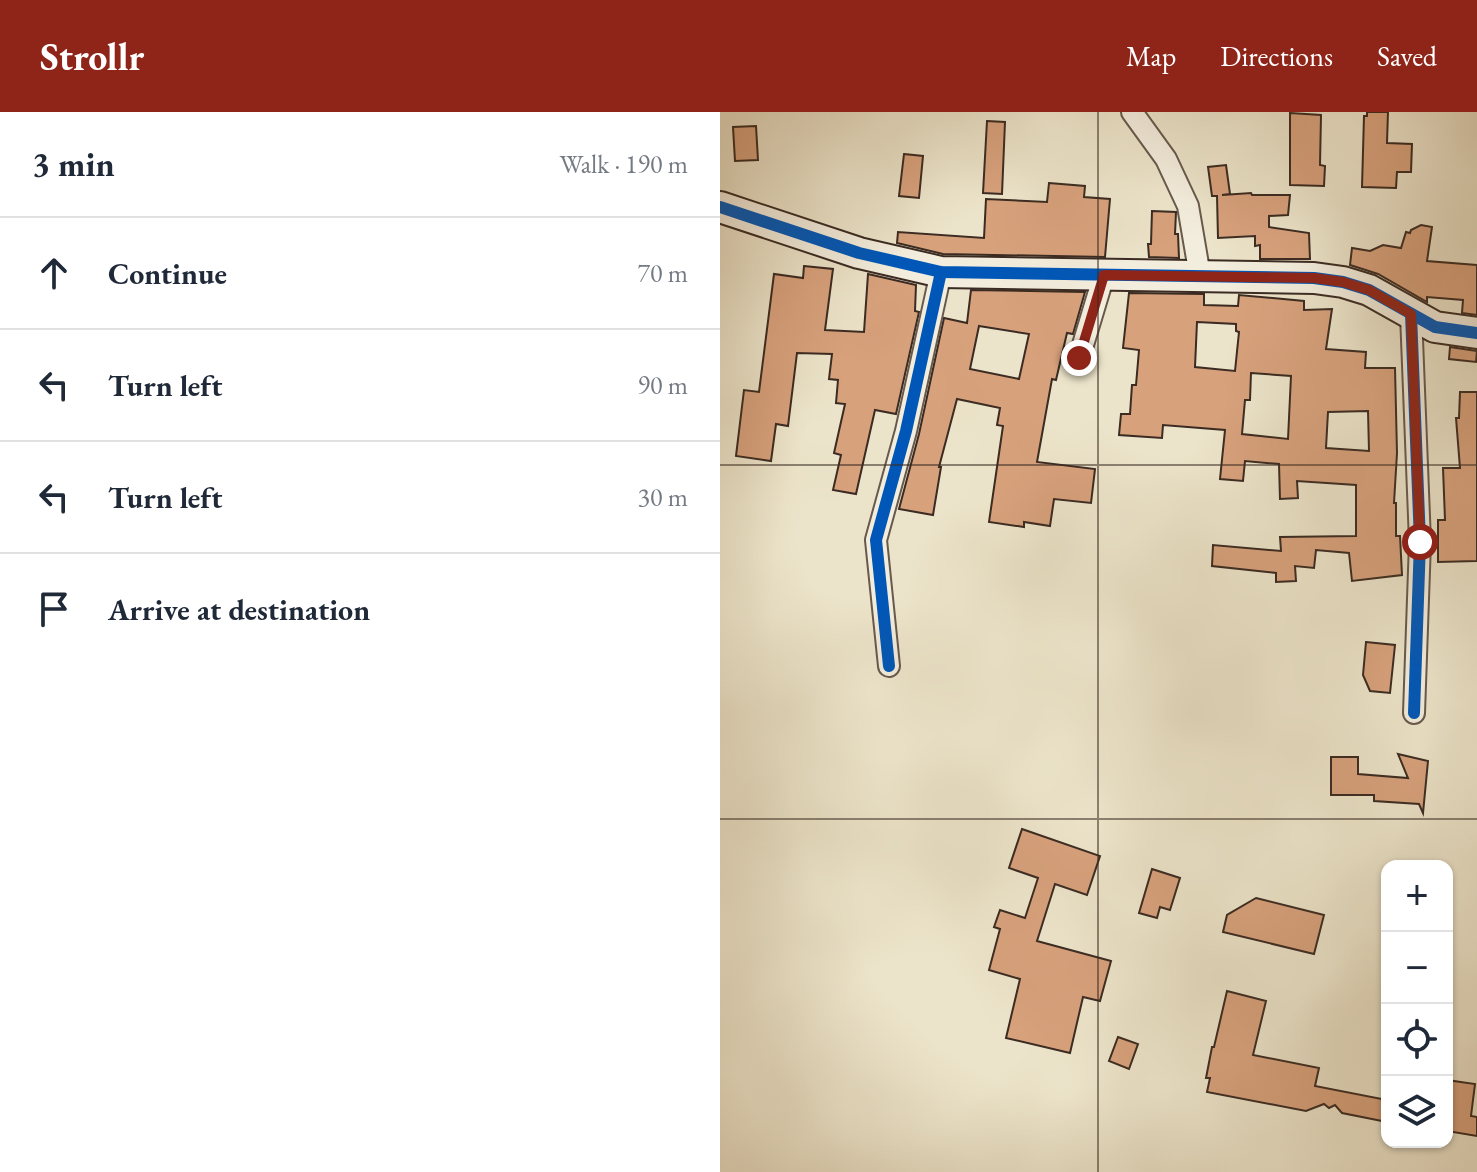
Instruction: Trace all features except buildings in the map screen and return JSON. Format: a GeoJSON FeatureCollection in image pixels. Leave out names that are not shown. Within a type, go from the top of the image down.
{"type":"FeatureCollection","features":[{"type":"Feature","properties":{"kind":"street"},"geometry":{"type":"LineString","coordinates":[[1132,112],[1166,159],[1188,206],[1200,276]]}},
{"type":"Feature","properties":{"kind":"street"},"geometry":{"type":"LineString","coordinates":[[720,207],[859,253],[941,272],[1314,278],[1343,282],[1369,290],[1435,327],[1477,333]]}},
{"type":"Feature","properties":{"kind":"street"},"geometry":{"type":"LineString","coordinates":[[889,666],[876,540],[906,431],[941,272]]}},
{"type":"Feature","properties":{"kind":"street"},"geometry":{"type":"LineString","coordinates":[[1079,358],[1104,275]]}},
{"type":"Feature","properties":{"kind":"street"},"geometry":{"type":"LineString","coordinates":[[1411,314],[1420,542],[1414,713]]}},
{"type":"Feature","properties":{"kind":"cycle path"},"geometry":{"type":"LineString","coordinates":[[720,207],[859,253],[941,272],[1314,278],[1343,282],[1369,290],[1435,327],[1477,333]]}},
{"type":"Feature","properties":{"kind":"cycle path"},"geometry":{"type":"LineString","coordinates":[[889,666],[876,540],[906,431],[941,272]]}},
{"type":"Feature","properties":{"kind":"cycle path"},"geometry":{"type":"LineString","coordinates":[[1411,314],[1420,542],[1414,713]]}},
{"type":"Feature","properties":{"kind":"route"},"geometry":{"type":"LineString","coordinates":[[1079,358],[1104,275],[1314,278],[1369,290],[1411,314],[1420,542]]}}]}
